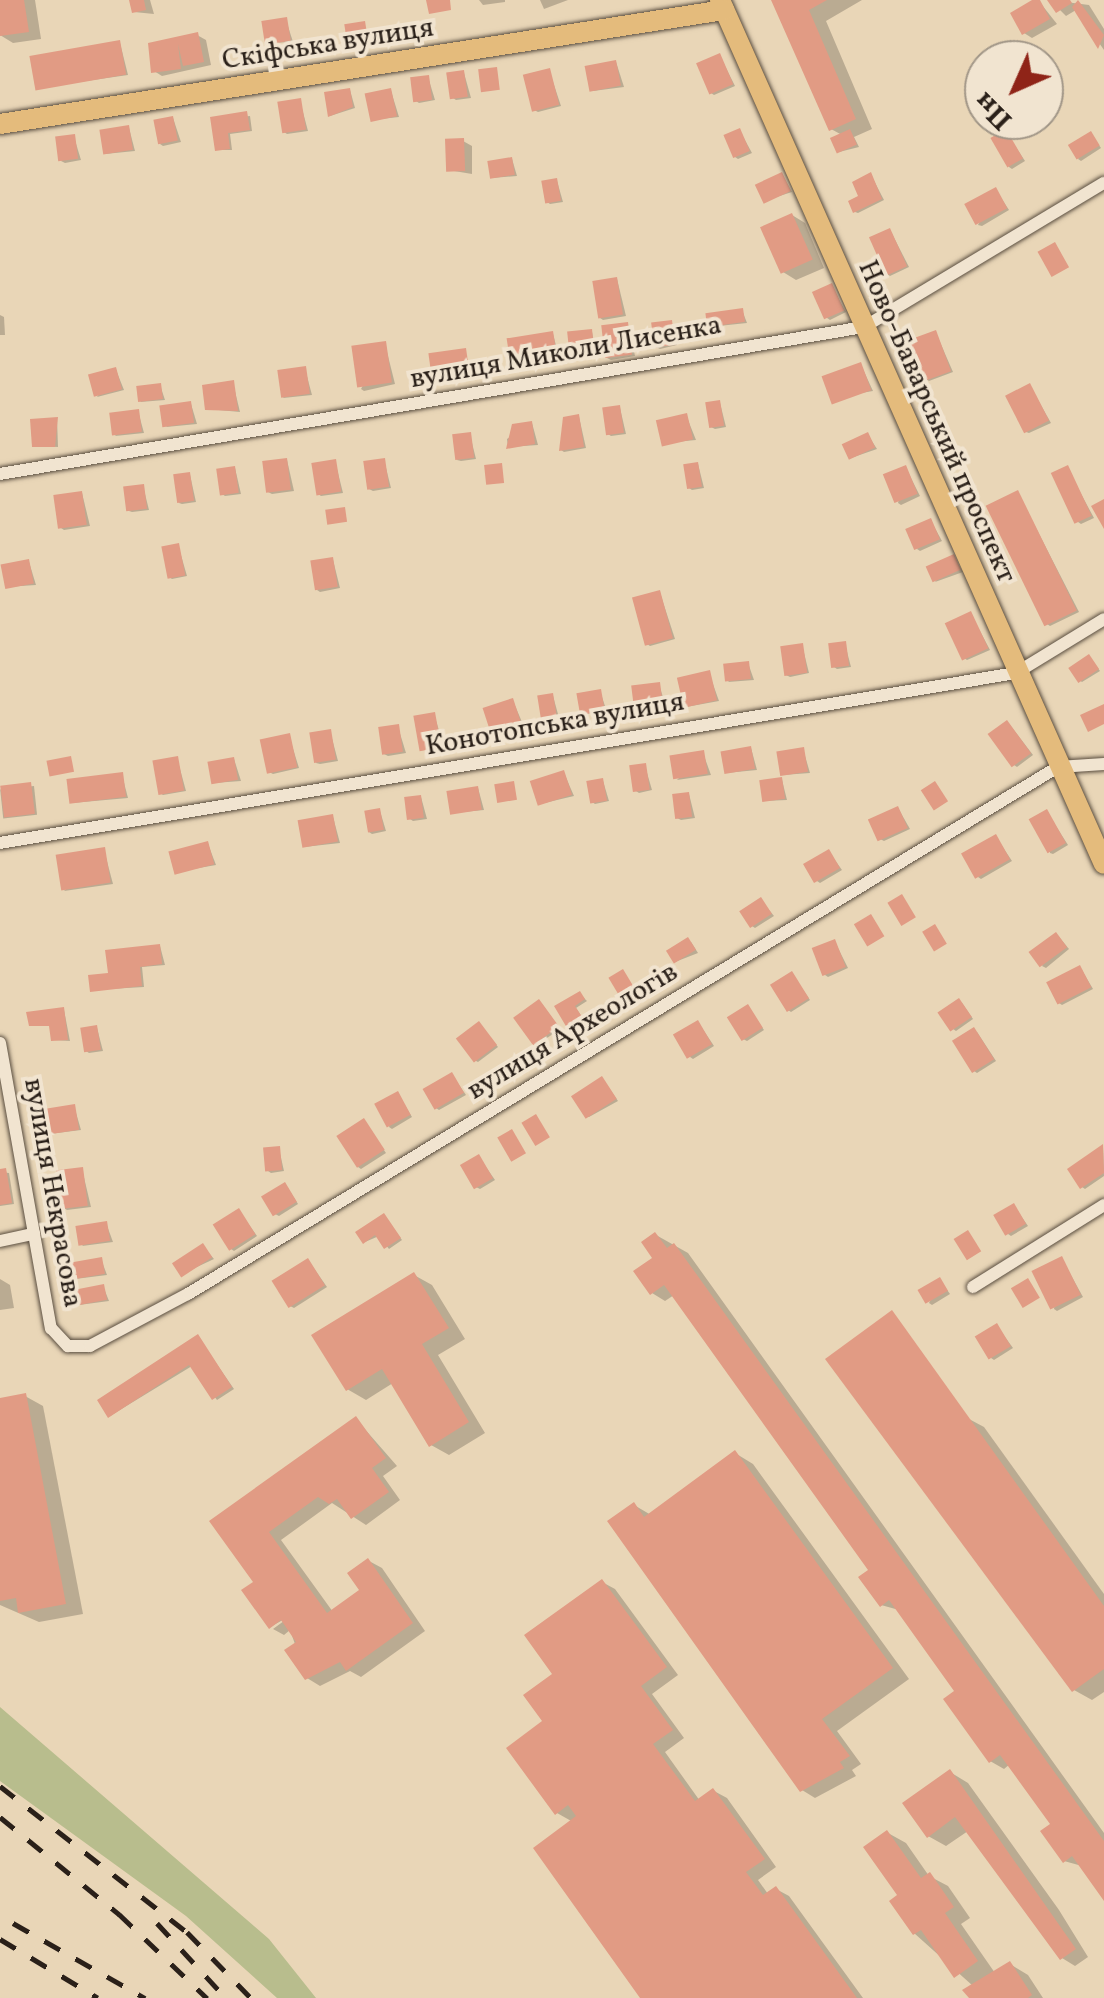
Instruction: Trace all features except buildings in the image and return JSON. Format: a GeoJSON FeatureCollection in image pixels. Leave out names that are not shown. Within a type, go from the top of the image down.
{"type":"FeatureCollection","features":[{"type":"Feature","properties":{"kind":"main road","name":"Скіфська вулиця"},"geometry":{"type":"LineString","coordinates":[[0,124],[722,5]]}},
{"type":"Feature","properties":{"kind":"main road","name":"Ново-Баварський проспект"},"geometry":{"type":"LineString","coordinates":[[722,5],[1058,768],[1104,864]]}},
{"type":"Feature","properties":{"kind":"street","name":"вулиця Миколи Лисенка"},"geometry":{"type":"LineString","coordinates":[[0,474],[864,327],[1104,183]]}},
{"type":"Feature","properties":{"kind":"street","name":"Конотопська вулиця"},"geometry":{"type":"LineString","coordinates":[[0,843],[1016,672],[1104,619]]}},
{"type":"Feature","properties":{"kind":"street","name":"вулиця Археологів"},"geometry":{"type":"LineString","coordinates":[[68,1346],[90,1346],[188,1294],[1058,768],[1104,764]]}},
{"type":"Feature","properties":{"kind":"street","name":"вулиця Некрасова"},"geometry":{"type":"LineString","coordinates":[[0,1043],[51,1328],[68,1346]]}},
{"type":"Feature","properties":{"kind":"street"},"geometry":{"type":"LineString","coordinates":[[973,1287],[1104,1206]]}},
{"type":"Feature","properties":{"kind":"street"},"geometry":{"type":"LineString","coordinates":[[0,1240],[34,1234]]}},
{"type":"Feature","properties":{"kind":"green space"},"geometry":{"type":"Polygon","coordinates":[[[0,1707],[269,1939],[316,1998],[277,1998],[186,1916],[0,1781],[0,1707]]]}},
{"type":"Feature","properties":{"kind":"railway"},"geometry":{"type":"LineString","coordinates":[[0,1786],[187,1932],[251,1998]]}},
{"type":"Feature","properties":{"kind":"railway"},"geometry":{"type":"LineString","coordinates":[[0,1817],[119,1914],[207,1998]]}},
{"type":"Feature","properties":{"kind":"railway"},"geometry":{"type":"LineString","coordinates":[[13,1923],[145,1998]]}},
{"type":"Feature","properties":{"kind":"railway"},"geometry":{"type":"LineString","coordinates":[[157,1923],[226,1998]]}},
{"type":"Feature","properties":{"kind":"railway"},"geometry":{"type":"LineString","coordinates":[[0,1939],[98,1998]]}}]}
